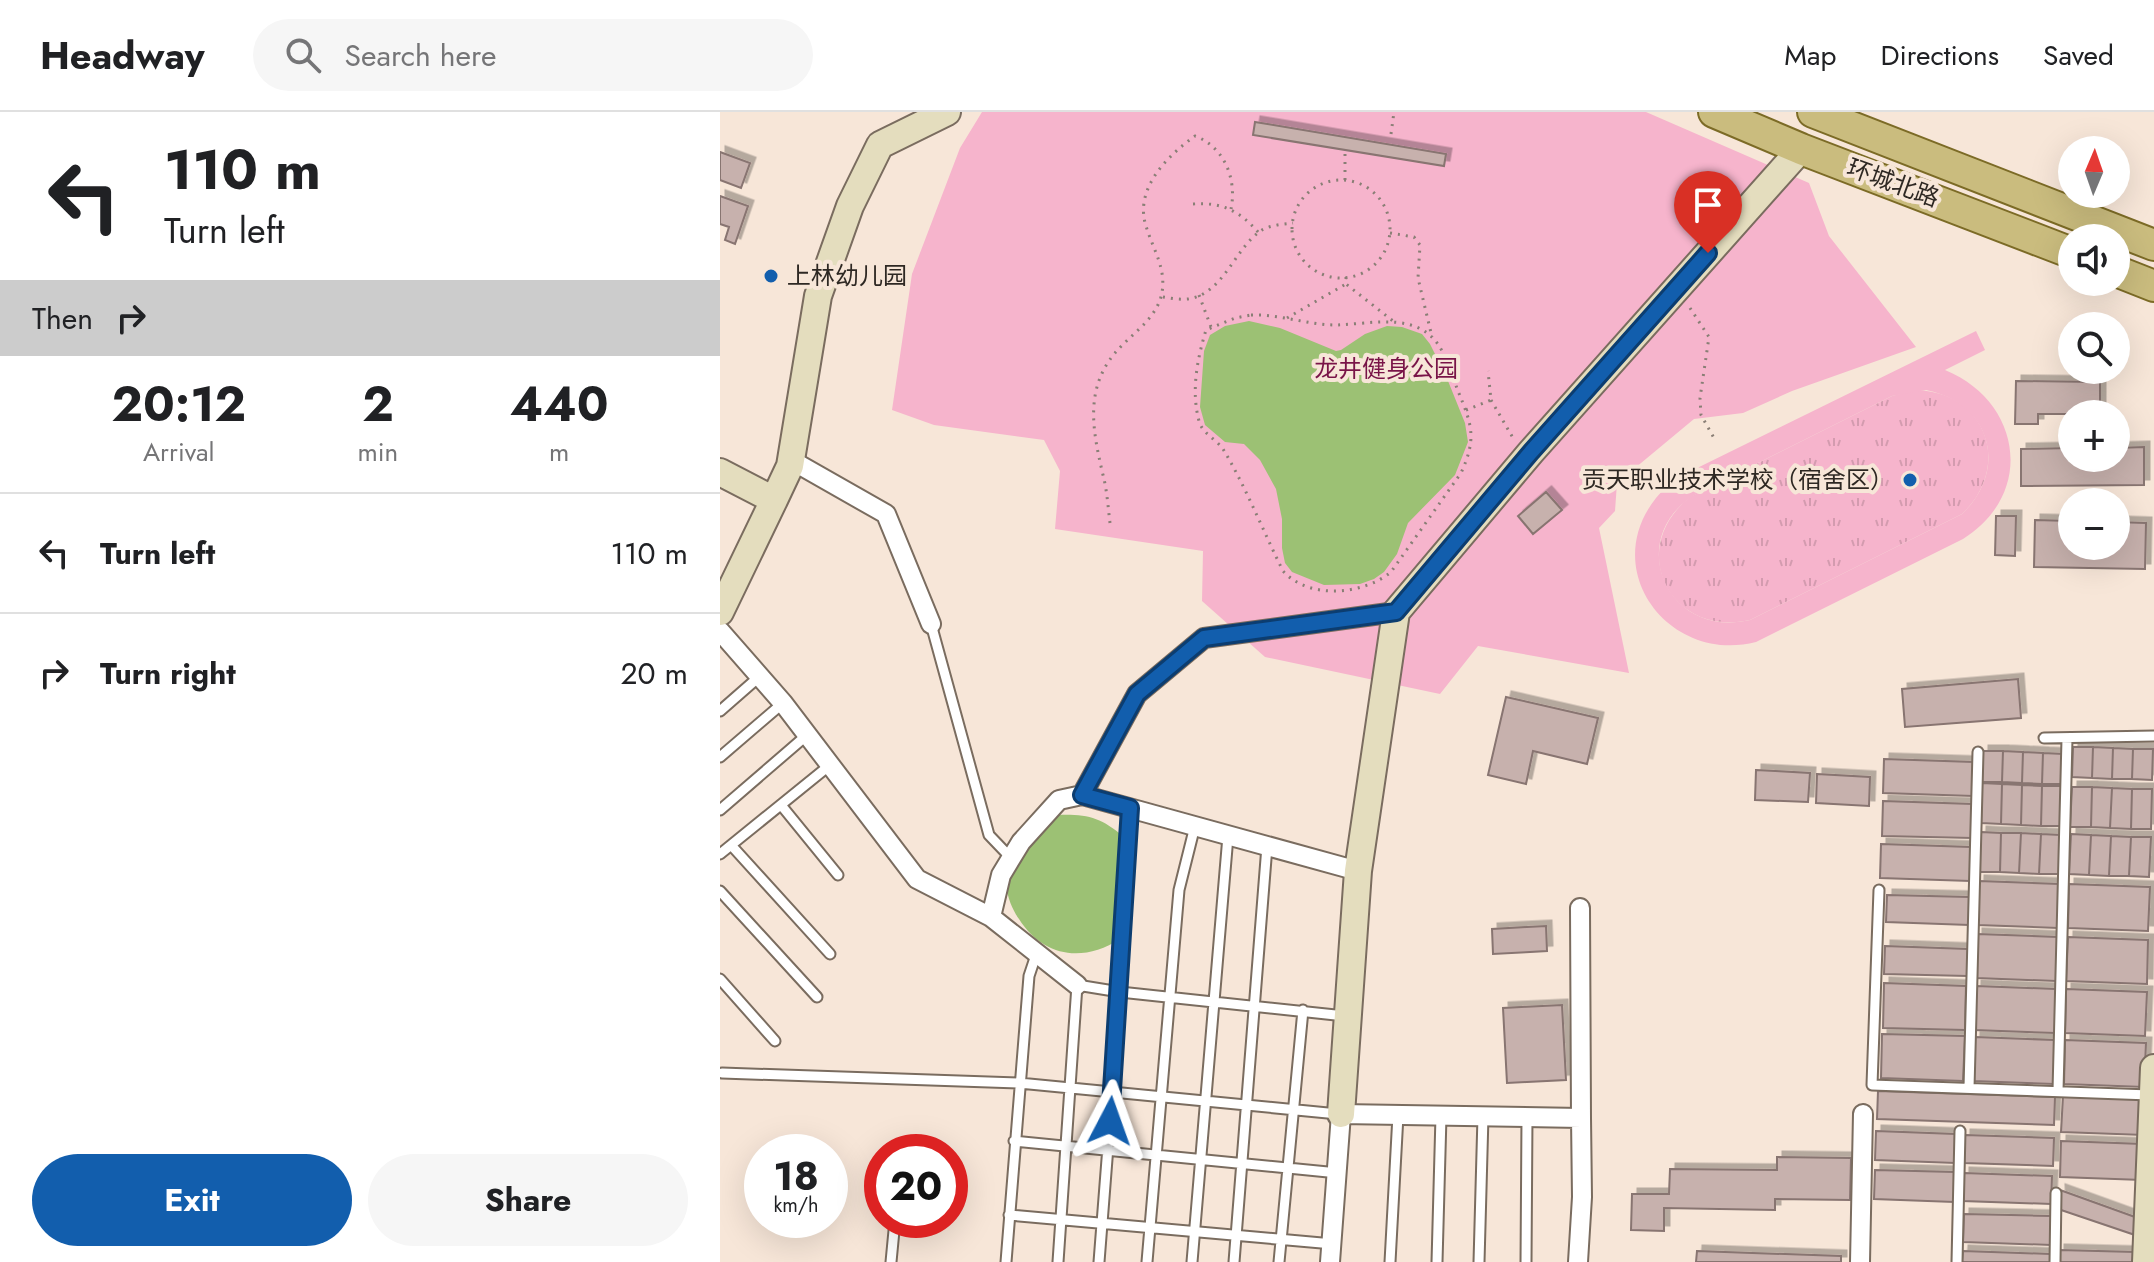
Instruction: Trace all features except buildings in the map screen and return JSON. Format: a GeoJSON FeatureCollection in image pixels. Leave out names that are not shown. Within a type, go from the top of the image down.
{"type":"FeatureCollection","features":[{"type":"Feature","properties":{"kind":"main road","name":"环城北路"},"geometry":{"type":"LineString","coordinates":[[1714,112],[1801,149],[2058,248]]}},
{"type":"Feature","properties":{"kind":"main road","name":"环城北路"},"geometry":{"type":"LineString","coordinates":[[1815,112],[2154,245]]}},
{"type":"Feature","properties":{"kind":"main road"},"geometry":{"type":"LineString","coordinates":[[1801,149],[1815,112]]}},
{"type":"Feature","properties":{"kind":"main road"},"geometry":{"type":"LineString","coordinates":[[2130,277],[2154,286]]}},
{"type":"Feature","properties":{"kind":"street"},"geometry":{"type":"LineString","coordinates":[[720,612],[791,460],[818,296],[850,206],[880,145],[947,112]]}},
{"type":"Feature","properties":{"kind":"street"},"geometry":{"type":"LineString","coordinates":[[1332,1253],[1358,871],[1396,612],[1531,452],[1801,149]]}},
{"type":"Feature","properties":{"kind":"street"},"geometry":{"type":"LineString","coordinates":[[791,460],[886,514],[931,624]]}},
{"type":"Feature","properties":{"kind":"street"},"geometry":{"type":"LineString","coordinates":[[720,472],[774,500]]}},
{"type":"Feature","properties":{"kind":"street"},"geometry":{"type":"LineString","coordinates":[[1082,795],[1137,694],[1204,638],[1396,612]]}},
{"type":"Feature","properties":{"kind":"street"},"geometry":{"type":"LineString","coordinates":[[720,631],[783,703],[917,879],[991,917],[1077,985]]}},
{"type":"Feature","properties":{"kind":"street"},"geometry":{"type":"LineString","coordinates":[[991,917],[1001,875],[1021,842],[1059,800],[1082,795],[1358,871]]}},
{"type":"Feature","properties":{"kind":"street"},"geometry":{"type":"LineString","coordinates":[[1578,1262],[1582,1197],[1580,908]]}},
{"type":"Feature","properties":{"kind":"street"},"geometry":{"type":"LineString","coordinates":[[2146,1262],[2154,1068]]}},
{"type":"Feature","properties":{"kind":"street"},"geometry":{"type":"LineString","coordinates":[[1341,1114],[1581,1118]]}},
{"type":"Feature","properties":{"kind":"street"},"geometry":{"type":"LineString","coordinates":[[1860,1262],[1863,1114]]}},
{"type":"Feature","properties":{"kind":"lane"},"geometry":{"type":"LineString","coordinates":[[931,624],[989,835],[1011,858]]}},
{"type":"Feature","properties":{"kind":"lane"},"geometry":{"type":"LineString","coordinates":[[720,711],[760,676]]}},
{"type":"Feature","properties":{"kind":"lane"},"geometry":{"type":"LineString","coordinates":[[720,757],[783,703]]}},
{"type":"Feature","properties":{"kind":"lane"},"geometry":{"type":"LineString","coordinates":[[720,810],[807,735]]}},
{"type":"Feature","properties":{"kind":"lane"},"geometry":{"type":"LineString","coordinates":[[2044,738],[2154,736]]}},
{"type":"Feature","properties":{"kind":"lane"},"geometry":{"type":"LineString","coordinates":[[2058,1091],[2067,739]]}},
{"type":"Feature","properties":{"kind":"lane"},"geometry":{"type":"LineString","coordinates":[[1969,1088],[1978,752]]}},
{"type":"Feature","properties":{"kind":"lane"},"geometry":{"type":"LineString","coordinates":[[720,854],[830,765]]}},
{"type":"Feature","properties":{"kind":"lane"},"geometry":{"type":"LineString","coordinates":[[781,805],[838,875]]}},
{"type":"Feature","properties":{"kind":"lane"},"geometry":{"type":"LineString","coordinates":[[1099,1262],[1120,992],[1130,808]]}},
{"type":"Feature","properties":{"kind":"lane"},"geometry":{"type":"LineString","coordinates":[[1147,1262],[1179,890],[1195,826]]}},
{"type":"Feature","properties":{"kind":"lane"},"geometry":{"type":"LineString","coordinates":[[1192,1262],[1228,836]]}},
{"type":"Feature","properties":{"kind":"lane"},"geometry":{"type":"LineString","coordinates":[[731,845],[830,954]]}},
{"type":"Feature","properties":{"kind":"lane"},"geometry":{"type":"LineString","coordinates":[[1234,1262],[1267,846]]}},
{"type":"Feature","properties":{"kind":"lane"},"geometry":{"type":"LineString","coordinates":[[1879,890],[1872,1085],[2153,1095]]}},
{"type":"Feature","properties":{"kind":"lane"},"geometry":{"type":"LineString","coordinates":[[720,891],[817,997]]}},
{"type":"Feature","properties":{"kind":"lane"},"geometry":{"type":"LineString","coordinates":[[1006,1262],[1029,976],[1037,952]]}},
{"type":"Feature","properties":{"kind":"lane"},"geometry":{"type":"LineString","coordinates":[[720,979],[775,1041]]}},
{"type":"Feature","properties":{"kind":"lane"},"geometry":{"type":"LineString","coordinates":[[1058,1262],[1077,985],[1349,1016]]}},
{"type":"Feature","properties":{"kind":"lane"},"geometry":{"type":"LineString","coordinates":[[1279,1262],[1303,1010]]}},
{"type":"Feature","properties":{"kind":"lane"},"geometry":{"type":"LineString","coordinates":[[722,1073],[1019,1083],[1341,1114]]}},
{"type":"Feature","properties":{"kind":"lane"},"geometry":{"type":"LineString","coordinates":[[1390,1262],[1398,1115]]}},
{"type":"Feature","properties":{"kind":"lane"},"geometry":{"type":"LineString","coordinates":[[1437,1262],[1441,1116]]}},
{"type":"Feature","properties":{"kind":"lane"},"geometry":{"type":"LineString","coordinates":[[1479,1262],[1483,1116]]}},
{"type":"Feature","properties":{"kind":"lane"},"geometry":{"type":"LineString","coordinates":[[1526,1262],[1527,1117]]}},
{"type":"Feature","properties":{"kind":"lane"},"geometry":{"type":"LineString","coordinates":[[1957,1262],[1960,1131]]}},
{"type":"Feature","properties":{"kind":"lane"},"geometry":{"type":"LineString","coordinates":[[1014,1141],[1338,1173]]}},
{"type":"Feature","properties":{"kind":"lane"},"geometry":{"type":"LineString","coordinates":[[2055,1262],[2056,1193]]}},
{"type":"Feature","properties":{"kind":"lane"},"geometry":{"type":"LineString","coordinates":[[1009,1215],[1281,1239],[1332,1253]]}},
{"type":"Feature","properties":{"kind":"lane"},"geometry":{"type":"LineString","coordinates":[[891,1262],[893,1238]]}},
{"type":"Feature","properties":{"kind":"path"},"geometry":{"type":"LineString","coordinates":[[1391,134],[1394,112]]}},
{"type":"Feature","properties":{"kind":"path"},"geometry":{"type":"LineString","coordinates":[[1110,523],[1104,477],[1095,447],[1092,416],[1094,395],[1107,363],[1142,327],[1161,297],[1161,262],[1143,213],[1148,184],[1195,136],[1218,151],[1227,166],[1233,184],[1231,209]]}},
{"type":"Feature","properties":{"kind":"path"},"geometry":{"type":"LineString","coordinates":[[1345,153],[1345,180]]}},
{"type":"Feature","properties":{"kind":"path"},"geometry":{"type":"LineString","coordinates":[[1345,180],[1367,187],[1377,196],[1390,220],[1390,233],[1380,258],[1359,274],[1346,277],[1320,272],[1309,265],[1295,244],[1293,223],[1298,206],[1306,195],[1328,182],[1345,180]]}},
{"type":"Feature","properties":{"kind":"path"},"geometry":{"type":"LineString","coordinates":[[1193,204],[1207,203],[1231,209],[1259,233]]}},
{"type":"Feature","properties":{"kind":"path"},"geometry":{"type":"LineString","coordinates":[[1161,297],[1188,299],[1199,295],[1218,281],[1259,233],[1293,223]]}},
{"type":"Feature","properties":{"kind":"path"},"geometry":{"type":"LineString","coordinates":[[1390,233],[1414,237],[1420,245],[1418,278],[1432,337]]}},
{"type":"Feature","properties":{"kind":"path"},"geometry":{"type":"LineString","coordinates":[[1346,277],[1346,284]]}},
{"type":"Feature","properties":{"kind":"path"},"geometry":{"type":"LineString","coordinates":[[1287,318],[1346,284]]}},
{"type":"Feature","properties":{"kind":"path"},"geometry":{"type":"LineString","coordinates":[[1346,284],[1393,321]]}},
{"type":"Feature","properties":{"kind":"path"},"geometry":{"type":"LineString","coordinates":[[1673,292],[1697,315],[1709,337],[1700,398],[1701,415],[1714,438]]}},
{"type":"Feature","properties":{"kind":"path"},"geometry":{"type":"LineString","coordinates":[[1199,295],[1211,327]]}},
{"type":"Feature","properties":{"kind":"path"},"geometry":{"type":"LineString","coordinates":[[1251,315],[1334,325],[1393,321],[1414,325],[1432,337],[1441,349],[1471,425],[1467,459],[1461,473],[1391,572],[1373,584],[1348,590],[1309,587],[1291,580],[1283,571],[1221,446],[1200,426],[1195,378],[1206,330],[1251,315]]}},
{"type":"Feature","properties":{"kind":"path"},"geometry":{"type":"LineString","coordinates":[[1488,371],[1491,400],[1514,439],[1531,452]]}},
{"type":"Feature","properties":{"kind":"path"},"geometry":{"type":"LineString","coordinates":[[1466,410],[1491,400]]}},
{"type":"Feature","properties":{"kind":"green space","name":"龙井健身公园"},"geometry":{"type":"Polygon","coordinates":[[[982,112],[1646,112],[1809,183],[1829,236],[1916,347],[1792,391],[1743,413],[1694,419],[1617,483],[1615,511],[1599,528],[1629,673],[1478,646],[1440,694],[1265,657],[1202,601],[1203,551],[1055,529],[1060,471],[1044,440],[934,425],[892,410],[912,274],[960,148],[982,112]]]}},
{"type":"Feature","properties":{"kind":"green space"},"geometry":{"type":"Polygon","coordinates":[[[1976,331],[1985,350],[1945,370],[1971,384],[1990,403],[2003,425],[2010,449],[2009,473],[2002,498],[1986,520],[1963,539],[1756,642],[1725,645],[1696,639],[1671,625],[1652,606],[1639,581],[1635,554],[1640,526],[1656,498],[1689,472],[1976,331]],[[1926,390],[1892,396],[1700,492],[1676,510],[1663,532],[1659,556],[1664,579],[1676,599],[1695,614],[1720,622],[1750,620],[1962,514],[1977,496],[1985,477],[1988,458],[1986,440],[1978,423],[1966,409],[1948,397],[1926,390]]]}},
{"type":"Feature","properties":{"kind":"green space"},"geometry":{"type":"Polygon","coordinates":[[[1915,390],[1939,394],[1959,403],[1975,417],[1984,434],[1988,454],[1986,475],[1978,495],[1962,514],[1750,620],[1722,622],[1698,616],[1679,603],[1666,585],[1659,564],[1661,541],[1671,518],[1690,497],[1892,396],[1915,390]]]}},
{"type":"Feature","properties":{"kind":"shaded area"},"geometry":{"type":"Polygon","coordinates":[[[1249,321],[1280,328],[1336,351],[1365,334],[1387,326],[1402,327],[1422,334],[1446,376],[1465,423],[1468,442],[1455,475],[1408,523],[1397,554],[1384,572],[1374,579],[1360,584],[1324,585],[1292,572],[1285,563],[1282,548],[1282,519],[1276,489],[1260,460],[1244,444],[1225,442],[1205,425],[1200,407],[1204,351],[1210,335],[1225,326],[1249,321]]]}},
{"type":"Feature","properties":{"kind":"shaded area"},"geometry":{"type":"Polygon","coordinates":[[[1056,815],[1093,818],[1124,837],[1120,939],[1106,947],[1078,953],[1052,948],[1029,932],[1012,907],[1007,885],[1009,875],[1026,847],[1056,815]]]}},
{"type":"Feature","properties":{"kind":"place","name":"上林幼儿园"},"geometry":{"type":"Point","coordinates":[771,276]}},
{"type":"Feature","properties":{"kind":"place","name":"贡天职业技术学校（宿舍区）"},"geometry":{"type":"Point","coordinates":[1910,480]}},
{"type":"Feature","properties":{"kind":"route"},"geometry":{"type":"LineString","coordinates":[[1110,1121],[1130,808],[1082,795],[1137,694],[1204,638],[1396,612],[1531,452],[1708,253]]}}]}
